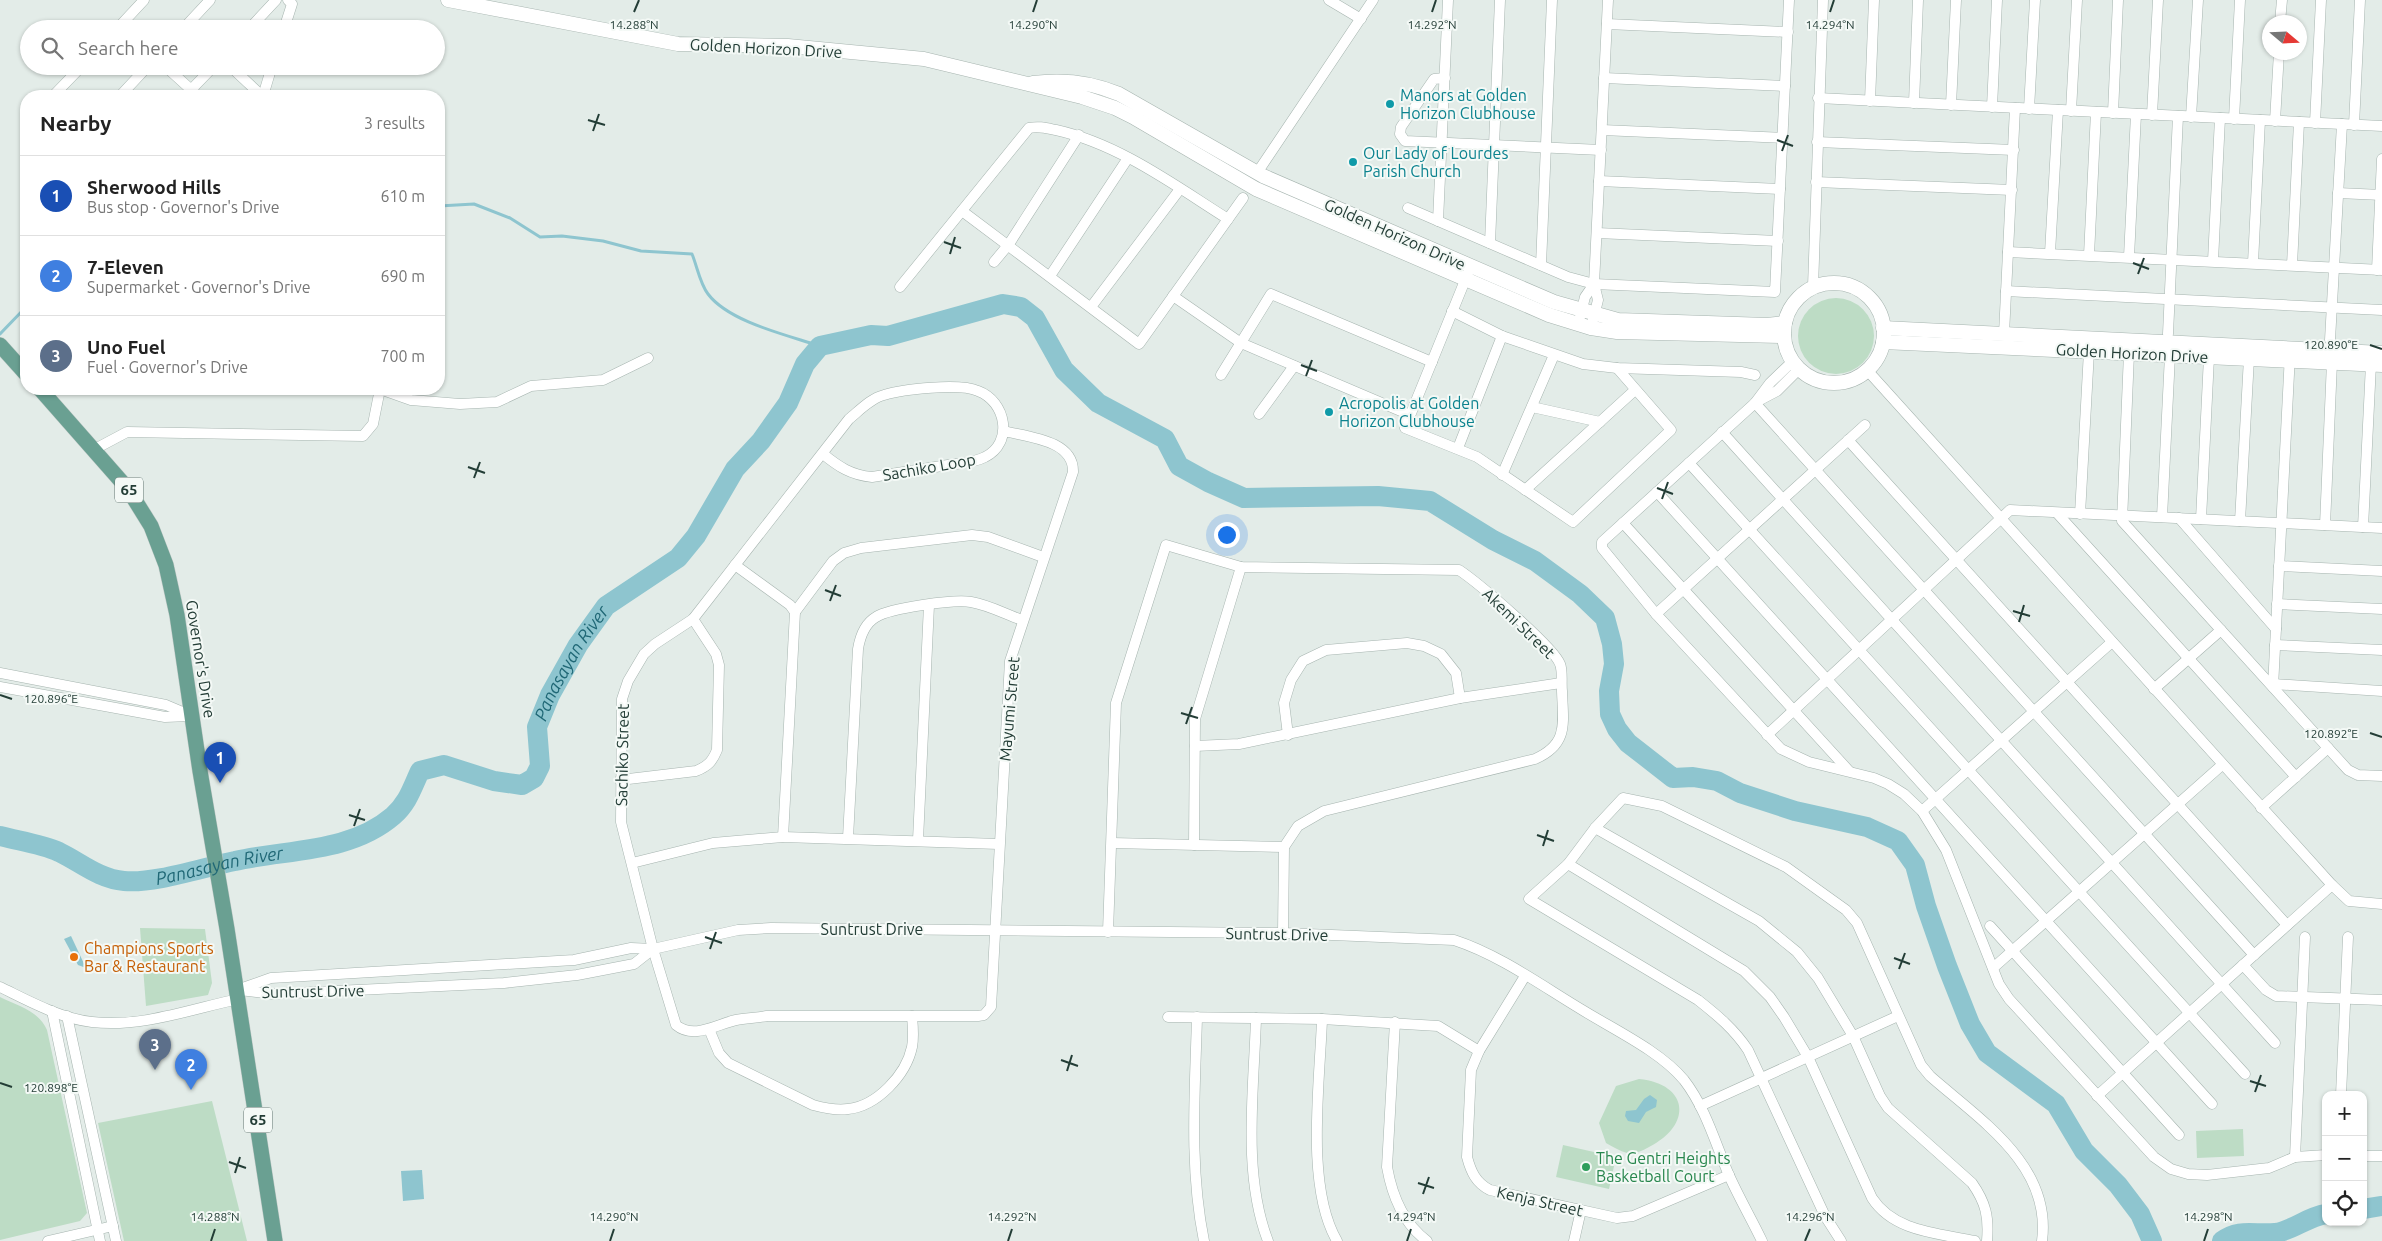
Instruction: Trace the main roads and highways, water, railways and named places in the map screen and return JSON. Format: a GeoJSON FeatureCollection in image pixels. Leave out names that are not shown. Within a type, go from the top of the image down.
{"type":"FeatureCollection","features":[{"type":"Feature","properties":{"kind":"main road"},"geometry":{"type":"LineString","coordinates":[[0,345],[20,368]]}},
{"type":"Feature","properties":{"kind":"main road","name":"Governor's Drive"},"geometry":{"type":"LineString","coordinates":[[46,395],[95,449],[137,501],[162,551],[177,615],[209,826],[238,994],[275,1241]]}},
{"type":"Feature","properties":{"kind":"water"},"geometry":{"type":"Polygon","coordinates":[[[71,936],[86,968],[78,965],[64,939],[71,936]]]}},
{"type":"Feature","properties":{"kind":"water"},"geometry":{"type":"Polygon","coordinates":[[[1650,1095],[1657,1100],[1656,1107],[1646,1112],[1639,1123],[1628,1121],[1625,1116],[1626,1111],[1636,1110],[1644,1099],[1650,1095]]]}},
{"type":"Feature","properties":{"kind":"water"},"geometry":{"type":"Polygon","coordinates":[[[422,1170],[424,1199],[403,1201],[401,1171],[422,1170]]]}},
{"type":"Feature","properties":{"kind":"waterway"},"geometry":{"type":"LineString","coordinates":[[445,206],[474,204],[510,218],[540,237],[562,236],[603,241],[641,251],[692,254],[705,290],[717,304],[744,320],[820,346]]}},
{"type":"Feature","properties":{"kind":"waterway","name":"Panasayan River"},"geometry":{"type":"LineString","coordinates":[[0,836],[52,849],[98,874],[115,880],[150,880],[255,857],[318,848],[358,837],[376,828],[398,811],[409,795],[420,771],[444,765],[494,781],[522,785],[534,778],[540,766],[537,727],[550,695],[578,645],[606,606],[678,558],[696,536],[735,469],[761,441],[788,403],[805,364],[820,346],[871,335],[888,336],[1003,304],[1021,307],[1035,318],[1064,370],[1098,403],[1165,439],[1179,466],[1208,482],[1244,498],[1378,496],[1430,501],[1493,540],[1535,561],[1580,594],[1605,618],[1612,644],[1614,664],[1609,691],[1610,714],[1617,729],[1628,743],[1673,778],[1693,777],[1717,781],[1740,793],[1795,811],[1867,827],[1898,841],[1915,865],[1926,906],[1947,966],[1970,1024],[1987,1053],[2056,1104],[2084,1151],[2118,1185],[2140,1214],[2152,1241]]}},
{"type":"Feature","properties":{"kind":"waterway"},"geometry":{"type":"LineString","coordinates":[[0,334],[20,313]]}},
{"type":"Feature","properties":{"kind":"waterway"},"geometry":{"type":"LineString","coordinates":[[2367,1208],[2382,1206]]}},
{"type":"Feature","properties":{"kind":"waterway"},"geometry":{"type":"LineString","coordinates":[[2222,1241],[2241,1233],[2281,1232],[2322,1215]]}},
{"type":"Feature","properties":{"kind":"place","name":"Manors at Golden Horizon Clubhouse"},"geometry":{"type":"Point","coordinates":[1390,104]}},
{"type":"Feature","properties":{"kind":"place","name":"Our Lady of Lourdes Parish Church"},"geometry":{"type":"Point","coordinates":[1353,162]}},
{"type":"Feature","properties":{"kind":"place","name":"Acropolis at Golden Horizon Clubhouse"},"geometry":{"type":"Point","coordinates":[1329,412]}},
{"type":"Feature","properties":{"kind":"place","name":"Sherwood Hills"},"geometry":{"type":"Point","coordinates":[220,783]}},
{"type":"Feature","properties":{"kind":"place","name":"Champions Sports Bar & Restaurant"},"geometry":{"type":"Point","coordinates":[74,957]}},
{"type":"Feature","properties":{"kind":"place","name":"Uno Fuel"},"geometry":{"type":"Point","coordinates":[155,1070]}},
{"type":"Feature","properties":{"kind":"place","name":"7-Eleven"},"geometry":{"type":"Point","coordinates":[191,1090]}},
{"type":"Feature","properties":{"kind":"place","name":"The Gentri Heights Basketball Court"},"geometry":{"type":"Point","coordinates":[1586,1167]}}]}
